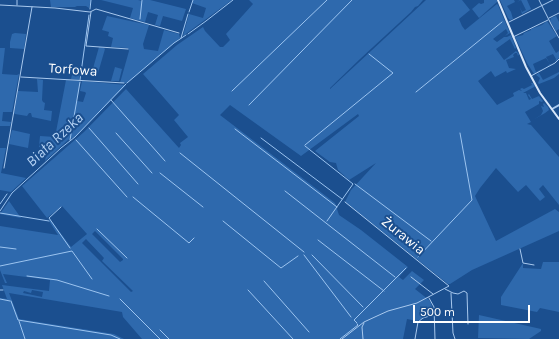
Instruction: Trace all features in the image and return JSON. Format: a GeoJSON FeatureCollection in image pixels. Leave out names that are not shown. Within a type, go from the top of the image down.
{"type":"FeatureCollection","features":[{"type":"Feature","properties":{"kind":"main road"},"geometry":{"type":"LineString","coordinates":[[498,0],[531,76],[541,94],[559,120]]}},
{"type":"Feature","properties":{"kind":"street"},"geometry":{"type":"LineString","coordinates":[[17,0],[17,6]]}},
{"type":"Feature","properties":{"kind":"street"},"geometry":{"type":"LineString","coordinates":[[539,0],[559,38]]}},
{"type":"Feature","properties":{"kind":"street"},"geometry":{"type":"LineString","coordinates":[[507,23],[553,0]]}},
{"type":"Feature","properties":{"kind":"street"},"geometry":{"type":"LineString","coordinates":[[0,5],[32,6],[90,12],[96,9],[179,33]]}},
{"type":"Feature","properties":{"kind":"street"},"geometry":{"type":"LineString","coordinates":[[4,168],[32,6]]}},
{"type":"Feature","properties":{"kind":"street"},"geometry":{"type":"LineString","coordinates":[[90,12],[86,46],[128,49]]}},
{"type":"Feature","properties":{"kind":"street"},"geometry":{"type":"LineString","coordinates":[[513,37],[559,13]]}},
{"type":"Feature","properties":{"kind":"street"},"geometry":{"type":"LineString","coordinates":[[531,76],[555,63],[559,59]]}},
{"type":"Feature","properties":{"kind":"street","name":"Torfowa"},"geometry":{"type":"LineString","coordinates":[[20,76],[124,84]]}},
{"type":"Feature","properties":{"kind":"street"},"geometry":{"type":"LineString","coordinates":[[552,109],[559,105]]}},
{"type":"Feature","properties":{"kind":"street","name":"Żurawia"},"geometry":{"type":"LineString","coordinates":[[345,202],[449,286],[444,289]]}},
{"type":"Feature","properties":{"kind":"street"},"geometry":{"type":"LineString","coordinates":[[520,249],[523,263],[534,265]]}},
{"type":"Feature","properties":{"kind":"street"},"geometry":{"type":"LineString","coordinates":[[411,277],[433,295]]}},
{"type":"Feature","properties":{"kind":"street"},"geometry":{"type":"LineString","coordinates":[[342,339],[364,322],[388,311],[417,303],[444,289],[451,293],[458,294],[464,291],[467,293],[468,324]]}},
{"type":"Feature","properties":{"kind":"street"},"geometry":{"type":"LineString","coordinates":[[451,293],[453,333],[455,339]]}},
{"type":"Feature","properties":{"kind":"street"},"geometry":{"type":"LineString","coordinates":[[429,297],[434,307],[435,339]]}},
{"type":"Feature","properties":{"kind":"street"},"geometry":{"type":"LineString","coordinates":[[415,339],[418,322],[423,318],[434,315]]}},
{"type":"Feature","properties":{"kind":"street"},"geometry":{"type":"LineString","coordinates":[[362,339],[362,327],[364,322]]}},
{"type":"Feature","properties":{"kind":"shaded area"},"geometry":{"type":"Polygon","coordinates":[[[50,0],[91,0],[89,8],[86,6],[51,7],[50,0]]]}},
{"type":"Feature","properties":{"kind":"shaded area"},"geometry":{"type":"Polygon","coordinates":[[[101,0],[150,0],[186,9],[182,21],[163,16],[160,26],[155,25],[158,15],[148,12],[145,22],[130,18],[133,8],[101,0]]]}},
{"type":"Feature","properties":{"kind":"shaded area"},"geometry":{"type":"Polygon","coordinates":[[[193,0],[232,0],[183,36],[189,14],[203,18],[206,8],[192,3],[193,0]]]}},
{"type":"Feature","properties":{"kind":"shaded area"},"geometry":{"type":"Polygon","coordinates":[[[249,0],[423,0],[330,89],[426,0],[462,0],[470,10],[459,19],[465,30],[497,4],[510,33],[505,36],[508,33],[506,29],[493,39],[497,42],[504,37],[511,35],[516,48],[515,49],[510,39],[496,49],[504,60],[516,51],[519,54],[518,56],[517,53],[515,53],[513,55],[514,57],[506,60],[509,68],[516,69],[507,73],[506,71],[495,77],[491,71],[478,81],[497,105],[514,96],[513,93],[519,90],[522,91],[520,89],[524,89],[532,85],[531,83],[535,86],[523,93],[526,93],[529,100],[531,99],[528,95],[529,94],[532,99],[539,96],[543,101],[539,101],[539,104],[525,112],[531,122],[527,124],[531,125],[559,157],[559,205],[543,185],[539,189],[545,197],[540,201],[526,185],[518,192],[496,168],[475,196],[496,241],[555,209],[559,212],[559,231],[472,270],[448,284],[345,202],[351,190],[376,163],[349,180],[338,170],[336,163],[330,162],[315,151],[359,116],[358,114],[301,156],[230,105],[220,115],[335,203],[339,215],[361,230],[408,267],[399,277],[403,280],[412,271],[424,280],[415,289],[429,300],[433,311],[432,314],[417,321],[407,319],[403,339],[142,339],[123,317],[122,312],[9,293],[19,319],[114,334],[124,339],[0,339],[0,298],[7,299],[2,285],[49,291],[50,280],[3,274],[7,283],[5,283],[0,270],[0,226],[58,235],[49,221],[50,219],[71,247],[87,234],[62,206],[47,218],[22,186],[84,132],[126,89],[179,148],[181,145],[180,143],[188,137],[174,120],[179,115],[143,74],[177,45],[203,27],[220,47],[223,47],[230,40],[226,34],[253,4],[249,0]],[[95,231],[92,234],[120,262],[123,260],[123,259],[95,231]],[[86,239],[82,243],[131,292],[133,291],[102,261],[104,258],[86,239]],[[32,290],[31,293],[24,291],[23,293],[42,297],[43,292],[32,290]]]}},
{"type":"Feature","properties":{"kind":"shaded area"},"geometry":{"type":"Polygon","coordinates":[[[484,0],[497,0],[497,2],[479,18],[472,9],[479,3],[484,3],[484,0]]]}},
{"type":"Feature","properties":{"kind":"shaded area"},"geometry":{"type":"Polygon","coordinates":[[[500,0],[514,0],[515,2],[507,6],[513,19],[510,20],[508,18],[500,0]]]}},
{"type":"Feature","properties":{"kind":"shaded area"},"geometry":{"type":"Polygon","coordinates":[[[521,0],[527,0],[531,9],[522,14],[520,7],[522,12],[526,10],[521,0]]]}},
{"type":"Feature","properties":{"kind":"shaded area"},"geometry":{"type":"Polygon","coordinates":[[[107,16],[149,25],[143,44],[144,49],[158,51],[164,30],[179,34],[180,38],[127,83],[120,83],[129,51],[128,48],[111,47],[113,38],[108,36],[109,32],[102,30],[107,16]]]}},
{"type":"Feature","properties":{"kind":"shaded area"},"geometry":{"type":"Polygon","coordinates":[[[556,16],[559,22],[559,29],[556,31],[558,35],[550,21],[551,18],[556,16]]]}},
{"type":"Feature","properties":{"kind":"shaded area"},"geometry":{"type":"Polygon","coordinates":[[[547,21],[557,36],[549,41],[556,53],[559,51],[559,58],[555,62],[556,59],[553,54],[546,57],[550,64],[546,58],[533,64],[536,72],[544,68],[534,74],[527,63],[515,37],[523,35],[524,33],[542,25],[547,21]]]}},
{"type":"Feature","properties":{"kind":"shaded area"},"geometry":{"type":"Polygon","coordinates":[[[12,34],[26,34],[24,49],[10,48],[12,34]]]}},
{"type":"Feature","properties":{"kind":"shaded area"},"geometry":{"type":"Polygon","coordinates":[[[99,47],[105,49],[98,73],[92,72],[99,47]]]}},
{"type":"Feature","properties":{"kind":"shaded area"},"geometry":{"type":"Polygon","coordinates":[[[0,48],[5,48],[2,74],[19,74],[12,112],[3,112],[2,121],[11,122],[10,126],[0,126],[0,48]]]}},
{"type":"Feature","properties":{"kind":"shaded area"},"geometry":{"type":"Polygon","coordinates":[[[115,67],[122,69],[119,81],[111,81],[115,67]]]}},
{"type":"Feature","properties":{"kind":"shaded area"},"geometry":{"type":"Polygon","coordinates":[[[73,71],[80,73],[79,80],[71,79],[73,71]]]}},
{"type":"Feature","properties":{"kind":"shaded area"},"geometry":{"type":"Polygon","coordinates":[[[559,72],[559,74],[554,78],[539,84],[538,83],[540,78],[536,75],[539,73],[543,80],[559,72]]]}},
{"type":"Feature","properties":{"kind":"shaded area"},"geometry":{"type":"Polygon","coordinates":[[[37,79],[43,80],[42,100],[45,103],[44,110],[52,111],[51,121],[32,117],[31,113],[27,116],[14,113],[18,91],[38,92],[37,79]]]}},
{"type":"Feature","properties":{"kind":"shaded area"},"geometry":{"type":"Polygon","coordinates":[[[66,80],[79,81],[77,101],[83,102],[86,93],[80,91],[82,81],[126,85],[75,137],[68,140],[45,161],[47,149],[39,147],[40,136],[55,137],[66,80]]]}},
{"type":"Feature","properties":{"kind":"shaded area"},"geometry":{"type":"Polygon","coordinates":[[[544,103],[549,110],[545,113],[533,120],[541,115],[543,111],[541,106],[544,107],[544,103]]]}},
{"type":"Feature","properties":{"kind":"shaded area"},"geometry":{"type":"Polygon","coordinates":[[[12,130],[30,134],[28,148],[9,144],[12,130]]]}},
{"type":"Feature","properties":{"kind":"shaded area"},"geometry":{"type":"Polygon","coordinates":[[[0,148],[6,148],[1,173],[26,178],[11,192],[0,190],[0,148]]]}},
{"type":"Feature","properties":{"kind":"shaded area"},"geometry":{"type":"Polygon","coordinates":[[[9,201],[21,218],[0,214],[9,201]]]}},
{"type":"Feature","properties":{"kind":"shaded area"},"geometry":{"type":"Polygon","coordinates":[[[543,262],[559,262],[559,312],[540,308],[537,312],[501,305],[501,297],[523,263],[523,268],[541,269],[543,262]]]}},
{"type":"Feature","properties":{"kind":"shaded area"},"geometry":{"type":"Polygon","coordinates":[[[479,315],[541,329],[541,331],[529,339],[478,338],[479,315]]]}},
{"type":"Feature","properties":{"kind":"waterway"},"geometry":{"type":"LineString","coordinates":[[90,9],[91,0]]}},
{"type":"Feature","properties":{"kind":"waterway"},"geometry":{"type":"LineString","coordinates":[[140,19],[142,0]]}},
{"type":"Feature","properties":{"kind":"waterway"},"geometry":{"type":"LineString","coordinates":[[189,12],[193,0]]}},
{"type":"Feature","properties":{"kind":"waterway","name":"Biała Rzeka"},"geometry":{"type":"LineString","coordinates":[[188,34],[233,0]]}},
{"type":"Feature","properties":{"kind":"waterway"},"geometry":{"type":"LineString","coordinates":[[232,91],[327,0]]}},
{"type":"Feature","properties":{"kind":"waterway"},"geometry":{"type":"LineString","coordinates":[[249,105],[352,0]]}},
{"type":"Feature","properties":{"kind":"waterway"},"geometry":{"type":"LineString","coordinates":[[181,38],[188,14]]}},
{"type":"Feature","properties":{"kind":"waterway"},"geometry":{"type":"LineString","coordinates":[[80,80],[89,15]]}},
{"type":"Feature","properties":{"kind":"waterway"},"geometry":{"type":"LineString","coordinates":[[416,92],[502,22]]}},
{"type":"Feature","properties":{"kind":"waterway","name":"Biała Rzeka"},"geometry":{"type":"LineString","coordinates":[[127,83],[174,43],[186,35]]}},
{"type":"Feature","properties":{"kind":"waterway"},"geometry":{"type":"LineString","coordinates":[[305,145],[393,73],[369,54]]}},
{"type":"Feature","properties":{"kind":"waterway"},"geometry":{"type":"LineString","coordinates":[[70,140],[80,82]]}},
{"type":"Feature","properties":{"kind":"waterway","name":"Biała Rzeka"},"geometry":{"type":"LineString","coordinates":[[0,211],[12,193],[75,137],[126,84]]}},
{"type":"Feature","properties":{"kind":"waterway"},"geometry":{"type":"LineString","coordinates":[[111,100],[165,161]]}},
{"type":"Feature","properties":{"kind":"waterway"},"geometry":{"type":"LineString","coordinates":[[89,128],[138,184]]}},
{"type":"Feature","properties":{"kind":"waterway"},"geometry":{"type":"LineString","coordinates":[[235,129],[337,207]]}},
{"type":"Feature","properties":{"kind":"waterway"},"geometry":{"type":"LineString","coordinates":[[116,133],[152,173]]}},
{"type":"Feature","properties":{"kind":"waterway"},"geometry":{"type":"LineString","coordinates":[[418,257],[472,200],[460,133]]}},
{"type":"Feature","properties":{"kind":"waterway"},"geometry":{"type":"LineString","coordinates":[[261,138],[342,199]]}},
{"type":"Feature","properties":{"kind":"waterway"},"geometry":{"type":"LineString","coordinates":[[76,140],[127,197]]}},
{"type":"Feature","properties":{"kind":"waterway"},"geometry":{"type":"LineString","coordinates":[[305,146],[353,184],[327,221]]}},
{"type":"Feature","properties":{"kind":"waterway"},"geometry":{"type":"LineString","coordinates":[[180,153],[304,252]]}},
{"type":"Feature","properties":{"kind":"waterway"},"geometry":{"type":"LineString","coordinates":[[160,173],[203,207]]}},
{"type":"Feature","properties":{"kind":"waterway"},"geometry":{"type":"LineString","coordinates":[[355,184],[431,241]]}},
{"type":"Feature","properties":{"kind":"waterway"},"geometry":{"type":"LineString","coordinates":[[285,191],[395,277]]}},
{"type":"Feature","properties":{"kind":"waterway","name":"Biała Rzeka"},"geometry":{"type":"LineString","coordinates":[[0,204],[7,194]]}},
{"type":"Feature","properties":{"kind":"waterway"},"geometry":{"type":"LineString","coordinates":[[133,197],[189,243],[194,238]]}},
{"type":"Feature","properties":{"kind":"waterway"},"geometry":{"type":"LineString","coordinates":[[61,207],[49,218],[70,248]]}},
{"type":"Feature","properties":{"kind":"waterway"},"geometry":{"type":"LineString","coordinates":[[0,213],[49,221]]}},
{"type":"Feature","properties":{"kind":"waterway"},"geometry":{"type":"LineString","coordinates":[[223,221],[281,268],[298,256]]}},
{"type":"Feature","properties":{"kind":"waterway"},"geometry":{"type":"LineString","coordinates":[[97,229],[127,258]]}},
{"type":"Feature","properties":{"kind":"waterway"},"geometry":{"type":"LineString","coordinates":[[318,240],[384,291]]}},
{"type":"Feature","properties":{"kind":"waterway"},"geometry":{"type":"LineString","coordinates":[[0,247],[16,249]]}},
{"type":"Feature","properties":{"kind":"waterway"},"geometry":{"type":"LineString","coordinates":[[0,266],[72,251],[92,279]]}},
{"type":"Feature","properties":{"kind":"waterway"},"geometry":{"type":"LineString","coordinates":[[304,255],[351,317]]}},
{"type":"Feature","properties":{"kind":"waterway"},"geometry":{"type":"LineString","coordinates":[[312,255],[363,307]]}},
{"type":"Feature","properties":{"kind":"waterway"},"geometry":{"type":"LineString","coordinates":[[357,323],[354,320],[406,268]]}},
{"type":"Feature","properties":{"kind":"waterway"},"geometry":{"type":"LineString","coordinates":[[27,276],[57,280],[109,296]]}},
{"type":"Feature","properties":{"kind":"waterway"},"geometry":{"type":"LineString","coordinates":[[264,281],[309,332]]}},
{"type":"Feature","properties":{"kind":"waterway"},"geometry":{"type":"LineString","coordinates":[[248,290],[293,339]]}},
{"type":"Feature","properties":{"kind":"waterway"},"geometry":{"type":"LineString","coordinates":[[0,299],[10,301]]}},
{"type":"Feature","properties":{"kind":"waterway"},"geometry":{"type":"LineString","coordinates":[[120,299],[160,339]]}},
{"type":"Feature","properties":{"kind":"waterway"},"geometry":{"type":"LineString","coordinates":[[11,301],[18,320],[111,335],[120,339]]}},
{"type":"Feature","properties":{"kind":"waterway"},"geometry":{"type":"LineString","coordinates":[[19,321],[25,339]]}},
{"type":"Feature","properties":{"kind":"waterway"},"geometry":{"type":"LineString","coordinates":[[340,339],[358,325],[357,324]]}},
{"type":"Feature","properties":{"kind":"waterway"},"geometry":{"type":"LineString","coordinates":[[160,330],[169,339]]}}]}
